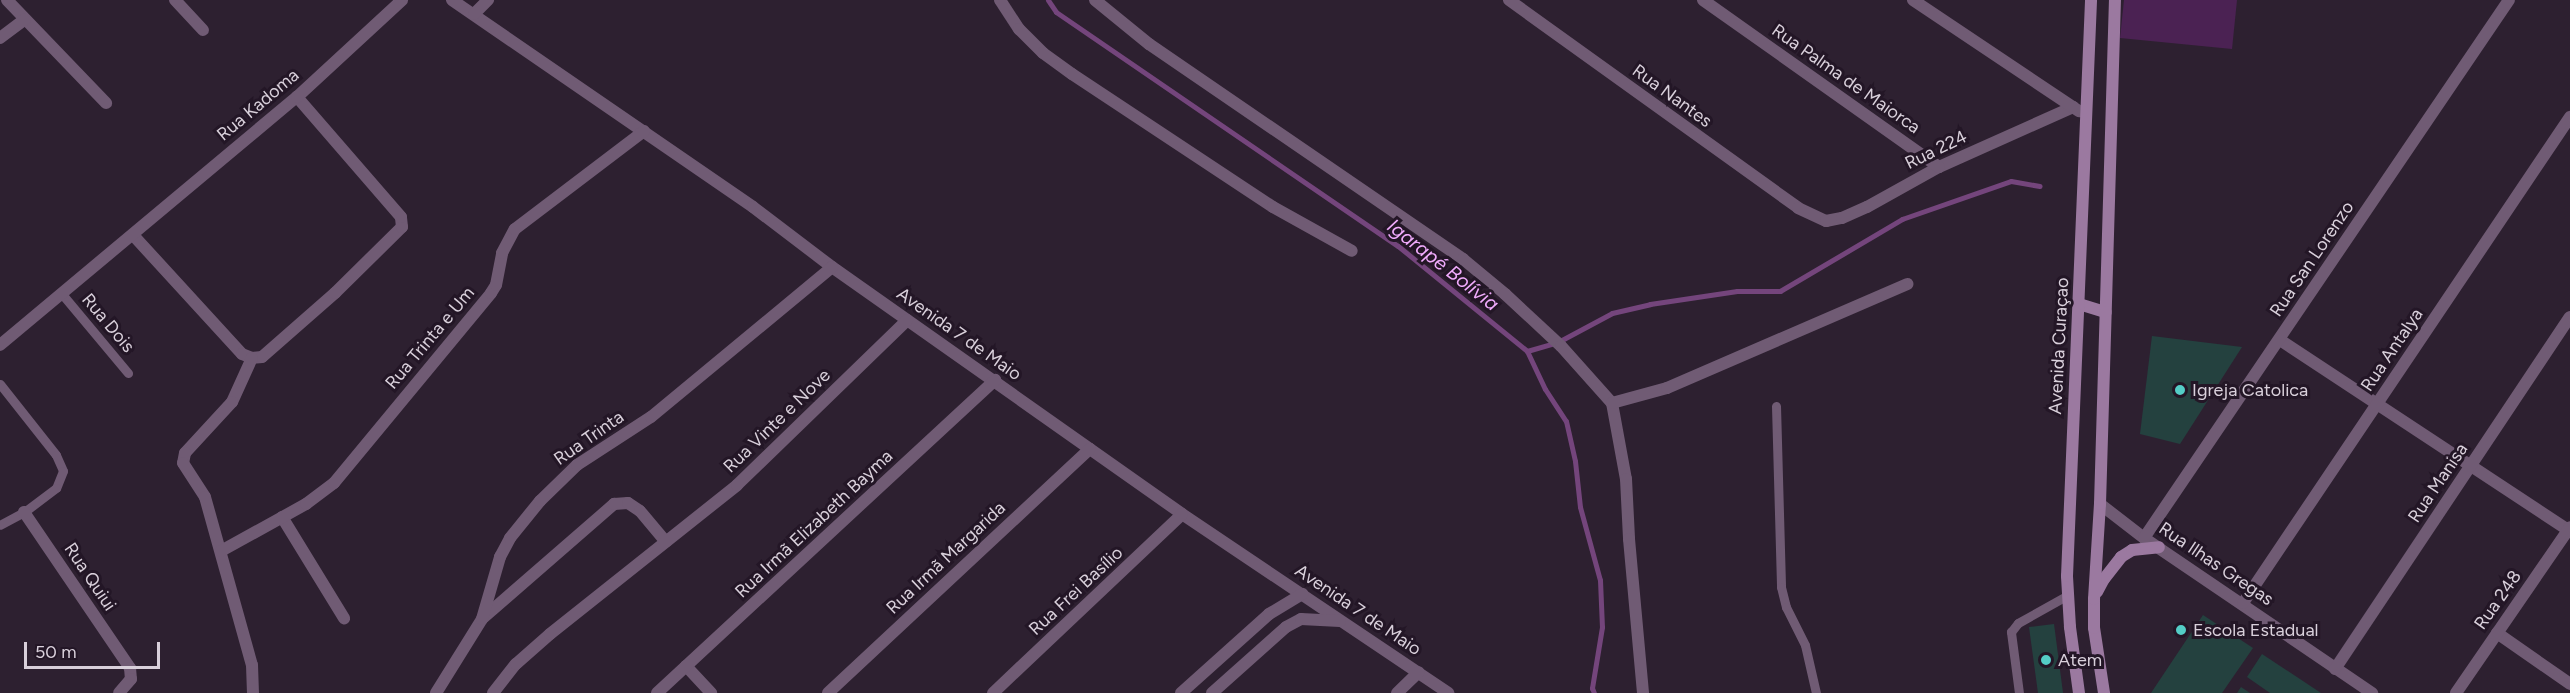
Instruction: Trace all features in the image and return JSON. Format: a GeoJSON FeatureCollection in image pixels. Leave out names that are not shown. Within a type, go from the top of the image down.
{"type":"FeatureCollection","features":[{"type":"Feature","properties":{"kind":"main road","name":"Avenida Curaçao"},"geometry":{"type":"LineString","coordinates":[[2079,693],[2068,595],[2091,0]]}},
{"type":"Feature","properties":{"kind":"main road"},"geometry":{"type":"LineString","coordinates":[[2104,693],[2094,628],[2094,598],[2100,504],[2115,0]]}},
{"type":"Feature","properties":{"kind":"main road"},"geometry":{"type":"LineString","coordinates":[[2079,304],[2106,312]]}},
{"type":"Feature","properties":{"kind":"main road"},"geometry":{"type":"LineString","coordinates":[[2094,598],[2104,579],[2121,557],[2133,550],[2159,547]]}},
{"type":"Feature","properties":{"kind":"street"},"geometry":{"type":"LineString","coordinates":[[7,0],[106,103]]}},
{"type":"Feature","properties":{"kind":"street"},"geometry":{"type":"LineString","coordinates":[[175,0],[203,30]]}},
{"type":"Feature","properties":{"kind":"street","name":"Rua Kadoma"},"geometry":{"type":"LineString","coordinates":[[0,345],[134,236],[297,97],[402,0]]}},
{"type":"Feature","properties":{"kind":"street","name":"Avenida 7 de Maio"},"geometry":{"type":"LineString","coordinates":[[452,0],[753,207],[832,267],[1182,514],[1448,693]]}},
{"type":"Feature","properties":{"kind":"street"},"geometry":{"type":"LineString","coordinates":[[474,14],[488,0]]}},
{"type":"Feature","properties":{"kind":"street"},"geometry":{"type":"LineString","coordinates":[[1000,0],[1019,29],[1043,53],[1072,74],[1272,207],[1352,251]]}},
{"type":"Feature","properties":{"kind":"street"},"geometry":{"type":"LineString","coordinates":[[1095,0],[1149,44],[1463,259],[1561,346],[1612,403],[1626,479],[1643,693]]}},
{"type":"Feature","properties":{"kind":"street","name":"Rua Nantes"},"geometry":{"type":"LineString","coordinates":[[1509,0],[1815,218]]}},
{"type":"Feature","properties":{"kind":"street","name":"Rua Palma de Maiorca"},"geometry":{"type":"LineString","coordinates":[[1703,0],[1939,167]]}},
{"type":"Feature","properties":{"kind":"street"},"geometry":{"type":"LineString","coordinates":[[1913,0],[2087,116]]}},
{"type":"Feature","properties":{"kind":"street","name":"Rua San Lorenzo"},"geometry":{"type":"LineString","coordinates":[[2144,537],[2509,0]]}},
{"type":"Feature","properties":{"kind":"street"},"geometry":{"type":"LineString","coordinates":[[0,38],[25,19]]}},
{"type":"Feature","properties":{"kind":"street"},"geometry":{"type":"LineString","coordinates":[[134,236],[242,354],[252,358],[262,357],[395,237],[402,227],[401,217],[297,97]]}},
{"type":"Feature","properties":{"kind":"street","name":"Rua 224"},"geometry":{"type":"LineString","coordinates":[[1815,218],[1826,221],[1842,218],[1939,167],[2073,107]]}},
{"type":"Feature","properties":{"kind":"street","name":"Rua Antalya"},"geometry":{"type":"LineString","coordinates":[[2243,603],[2570,117]]}},
{"type":"Feature","properties":{"kind":"street","name":"Rua Trinta e Um"},"geometry":{"type":"LineString","coordinates":[[221,551],[306,504],[334,483],[491,293],[496,285],[502,253],[515,229],[644,131]]}},
{"type":"Feature","properties":{"kind":"street","name":"Rua Trinta"},"geometry":{"type":"LineString","coordinates":[[436,693],[482,619],[500,557],[510,538],[561,479],[577,465],[633,430],[680,394],[832,267]]}},
{"type":"Feature","properties":{"kind":"street"},"geometry":{"type":"LineString","coordinates":[[1612,403],[1667,388],[1907,284]]}},
{"type":"Feature","properties":{"kind":"street","name":"Rua Manisa"},"geometry":{"type":"LineString","coordinates":[[2335,669],[2570,317]]}},
{"type":"Feature","properties":{"kind":"street","name":"Rua Vinte e Nove"},"geometry":{"type":"LineString","coordinates":[[493,693],[516,664],[550,634],[737,485],[907,320]]}},
{"type":"Feature","properties":{"kind":"street"},"geometry":{"type":"LineString","coordinates":[[2280,339],[2471,467],[2567,535]]}},
{"type":"Feature","properties":{"kind":"street"},"geometry":{"type":"LineString","coordinates":[[252,358],[232,402],[183,458],[183,463],[205,497],[252,665],[253,693]]}},
{"type":"Feature","properties":{"kind":"street","name":"Rua Irmã Elizabeth Bayma"},"geometry":{"type":"LineString","coordinates":[[657,693],[994,380]]}},
{"type":"Feature","properties":{"kind":"street","name":"Rua Irmã Margarida"},"geometry":{"type":"LineString","coordinates":[[828,693],[1090,448]]}},
{"type":"Feature","properties":{"kind":"street"},"geometry":{"type":"LineString","coordinates":[[482,619],[614,504],[628,503],[640,511],[666,542]]}},
{"type":"Feature","properties":{"kind":"street","name":"Rua Ilhas Gregas"},"geometry":{"type":"LineString","coordinates":[[2100,504],[2144,537],[2372,693]]}},
{"type":"Feature","properties":{"kind":"street","name":"Rua Quiui"},"geometry":{"type":"LineString","coordinates":[[24,512],[130,668],[131,679],[119,693]]}},
{"type":"Feature","properties":{"kind":"street","name":"Rua Frei Basílio"},"geometry":{"type":"LineString","coordinates":[[993,693],[1182,514]]}},
{"type":"Feature","properties":{"kind":"street"},"geometry":{"type":"LineString","coordinates":[[282,517],[344,618]]}},
{"type":"Feature","properties":{"kind":"street","name":"Rua 248"},"geometry":{"type":"LineString","coordinates":[[2456,693],[2567,535]]}},
{"type":"Feature","properties":{"kind":"street"},"geometry":{"type":"LineString","coordinates":[[1181,693],[1269,614],[1302,594]]}},
{"type":"Feature","properties":{"kind":"street"},"geometry":{"type":"LineString","coordinates":[[1212,693],[1286,627],[1309,619],[1344,621]]}},
{"type":"Feature","properties":{"kind":"street"},"geometry":{"type":"LineString","coordinates":[[2497,633],[2570,684]]}},
{"type":"Feature","properties":{"kind":"street"},"geometry":{"type":"LineString","coordinates":[[686,666],[711,693]]}},
{"type":"Feature","properties":{"kind":"street"},"geometry":{"type":"LineString","coordinates":[[1397,693],[1419,672]]}},
{"type":"Feature","properties":{"kind":"lane","name":"Rua Dois"},"geometry":{"type":"LineString","coordinates":[[62,294],[128,373]]}},
{"type":"Feature","properties":{"kind":"lane"},"geometry":{"type":"LineString","coordinates":[[0,384],[61,463],[63,477],[56,488],[24,512],[0,525]]}},
{"type":"Feature","properties":{"kind":"lane"},"geometry":{"type":"LineString","coordinates":[[1776,406],[1781,587],[1786,607],[1805,645],[1816,693]]}},
{"type":"Feature","properties":{"kind":"lane"},"geometry":{"type":"LineString","coordinates":[[2019,693],[2011,632],[2019,623],[2068,595]]}},
{"type":"Feature","properties":{"kind":"shaded area"},"geometry":{"type":"Polygon","coordinates":[[[2124,0],[2237,0],[2232,49],[2120,38],[2124,0]]]}},
{"type":"Feature","properties":{"kind":"building","name":"Igreja Catolica"},"geometry":{"type":"Polygon","coordinates":[[[2152,336],[2242,347],[2180,444],[2140,434],[2152,336]]]}},
{"type":"Feature","properties":{"kind":"building"},"geometry":{"type":"Polygon","coordinates":[[[2203,615],[2253,648],[2222,693],[2151,693],[2203,615]]]}},
{"type":"Feature","properties":{"kind":"building","name":"Atem"},"geometry":{"type":"Polygon","coordinates":[[[2054,624],[2063,693],[2038,693],[2029,627],[2054,624]]]}},
{"type":"Feature","properties":{"kind":"building"},"geometry":{"type":"Polygon","coordinates":[[[2262,654],[2321,693],[2270,693],[2247,677],[2262,654]]]}},
{"type":"Feature","properties":{"kind":"building"},"geometry":{"type":"Polygon","coordinates":[[[2241,687],[2250,693],[2237,693],[2241,687]]]}},
{"type":"Feature","properties":{"kind":"waterway","name":"Igarapé Bolívia"},"geometry":{"type":"LineString","coordinates":[[1048,0],[1056,12],[1398,246],[1527,351],[1545,389],[1566,421],[1575,461],[1580,507],[1600,580],[1602,627],[1592,688],[1594,693]]}},
{"type":"Feature","properties":{"kind":"waterway"},"geometry":{"type":"LineString","coordinates":[[1527,351],[1558,342],[1612,313],[1650,304],[1737,291],[1780,291],[1902,219],[2011,181],[2040,186]]}},
{"type":"Feature","properties":{"kind":"place","name":"Igreja Catolica"},"geometry":{"type":"Point","coordinates":[2180,390]}},
{"type":"Feature","properties":{"kind":"place","name":"Escola Estadual"},"geometry":{"type":"Point","coordinates":[2181,630]}},
{"type":"Feature","properties":{"kind":"place","name":"Atem"},"geometry":{"type":"Point","coordinates":[2046,660]}}]}
